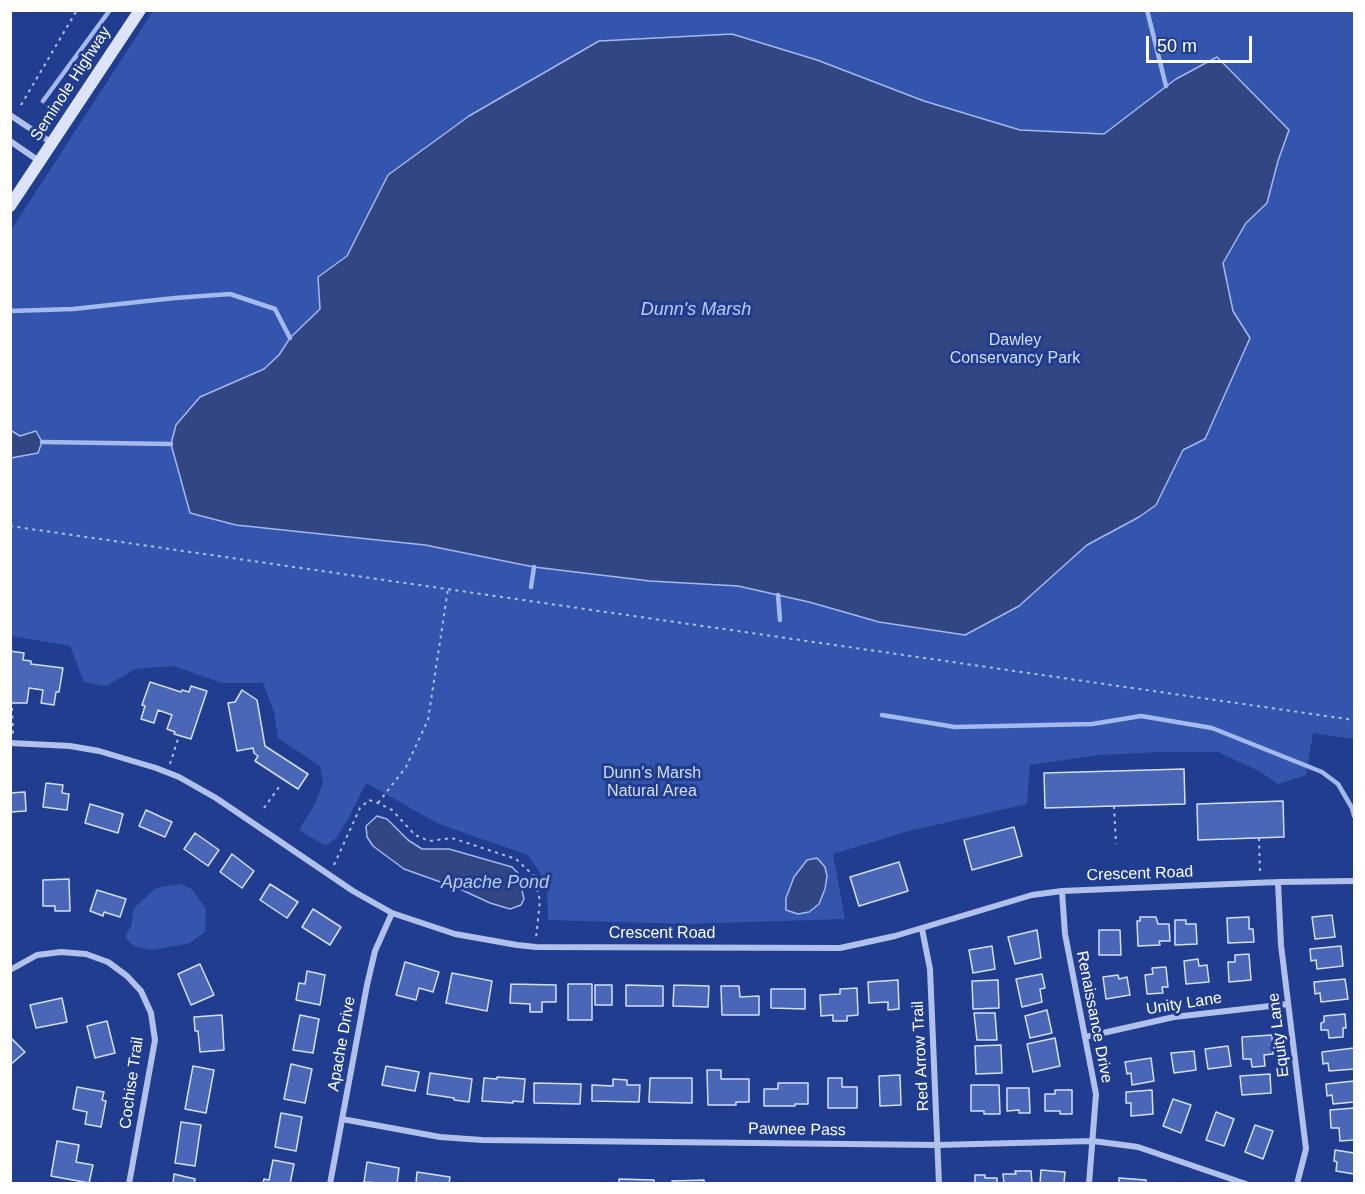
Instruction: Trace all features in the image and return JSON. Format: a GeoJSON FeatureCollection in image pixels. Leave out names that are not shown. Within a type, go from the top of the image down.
{"type":"FeatureCollection","features":[{"type":"Feature","properties":{"kind":"street","name":"Seminole Highway"},"geometry":{"type":"LineString","coordinates":[[10,206],[140,10]]}},
{"type":"Feature","properties":{"kind":"street"},"geometry":{"type":"LineString","coordinates":[[10,115],[52,143]]}},
{"type":"Feature","properties":{"kind":"street"},"geometry":{"type":"LineString","coordinates":[[10,141],[40,162]]}},
{"type":"Feature","properties":{"kind":"street","name":"Crescent Road"},"geometry":{"type":"LineString","coordinates":[[12,743],[70,746],[99,751],[167,772],[216,798],[329,874],[392,913],[455,934],[486,941],[536,947],[840,948],[922,929],[1032,895],[1062,891],[1354,881]]}},
{"type":"Feature","properties":{"kind":"street","name":"Equity Lane"},"geometry":{"type":"LineString","coordinates":[[1278,882],[1281,945],[1306,1149],[1297,1184]]}},
{"type":"Feature","properties":{"kind":"street","name":"Renaissance Drive"},"geometry":{"type":"LineString","coordinates":[[1062,891],[1065,934],[1096,1094],[1089,1184]]}},
{"type":"Feature","properties":{"kind":"street","name":"Apache Drive"},"geometry":{"type":"LineString","coordinates":[[330,1184],[367,985],[375,951],[392,913]]}},
{"type":"Feature","properties":{"kind":"street","name":"Red Arrow Trail"},"geometry":{"type":"LineString","coordinates":[[922,929],[930,969],[939,1184]]}},
{"type":"Feature","properties":{"kind":"street","name":"Cochise Trail"},"geometry":{"type":"LineString","coordinates":[[10,970],[37,956],[61,952],[86,954],[108,962],[127,976],[141,991],[151,1013],[155,1040],[129,1184]]}},
{"type":"Feature","properties":{"kind":"street","name":"Unity Lane"},"geometry":{"type":"LineString","coordinates":[[1085,1037],[1174,1017],[1288,1004]]}},
{"type":"Feature","properties":{"kind":"street","name":"Pawnee Pass"},"geometry":{"type":"LineString","coordinates":[[342,1119],[440,1137],[482,1140],[939,1145],[1093,1141],[1138,1147],[1246,1184]]}},
{"type":"Feature","properties":{"kind":"path"},"geometry":{"type":"LineString","coordinates":[[21,105],[77,10]]}},
{"type":"Feature","properties":{"kind":"path"},"geometry":{"type":"LineString","coordinates":[[10,526],[1354,720]]}},
{"type":"Feature","properties":{"kind":"path"},"geometry":{"type":"LineString","coordinates":[[378,803],[406,768],[428,720],[448,589]]}},
{"type":"Feature","properties":{"kind":"path"},"geometry":{"type":"LineString","coordinates":[[12,708],[12,743]]}},
{"type":"Feature","properties":{"kind":"path"},"geometry":{"type":"LineString","coordinates":[[167,772],[178,740]]}},
{"type":"Feature","properties":{"kind":"path"},"geometry":{"type":"LineString","coordinates":[[264,808],[279,786]]}},
{"type":"Feature","properties":{"kind":"path"},"geometry":{"type":"LineString","coordinates":[[329,874],[339,859],[360,808],[369,800],[378,803],[392,810],[415,835],[429,841],[452,838],[516,859],[534,876],[540,901],[536,947]]}},
{"type":"Feature","properties":{"kind":"path"},"geometry":{"type":"LineString","coordinates":[[1114,806],[1116,844]]}},
{"type":"Feature","properties":{"kind":"path"},"geometry":{"type":"LineString","coordinates":[[1259,838],[1261,883]]}},
{"type":"Feature","properties":{"kind":"green space","name":"Dawley Conservancy Park"},"geometry":{"type":"Polygon","coordinates":[[[153,11],[1354,11],[1354,739],[1313,733],[1306,775],[1278,784],[1259,771],[1218,752],[1099,755],[1030,765],[1027,804],[909,831],[833,854],[845,919],[685,924],[548,920],[547,884],[528,855],[439,824],[366,783],[337,837],[329,844],[324,845],[299,830],[315,804],[323,783],[320,766],[278,738],[274,712],[263,683],[222,683],[173,666],[135,669],[106,686],[84,682],[70,646],[11,636],[11,230],[153,11]]]}},
{"type":"Feature","properties":{"kind":"green space"},"geometry":{"type":"Polygon","coordinates":[[[180,884],[192,889],[206,909],[205,932],[190,943],[153,950],[133,946],[125,937],[131,926],[134,908],[156,888],[180,884]]]}},
{"type":"Feature","properties":{"kind":"water","name":"Dunn's Marsh"},"geometry":{"type":"Polygon","coordinates":[[[732,34],[817,60],[924,101],[1020,130],[1104,134],[1176,79],[1217,57],[1289,130],[1267,203],[1246,223],[1223,263],[1233,311],[1250,338],[1205,439],[1183,450],[1156,505],[1139,517],[1087,545],[1019,606],[965,635],[879,622],[809,602],[738,586],[650,581],[534,567],[425,545],[236,525],[190,513],[171,444],[176,425],[200,397],[264,369],[279,355],[290,338],[320,309],[318,277],[347,256],[388,175],[469,116],[599,41],[732,34]]]}},
{"type":"Feature","properties":{"kind":"water"},"geometry":{"type":"Polygon","coordinates":[[[10,430],[20,436],[36,431],[42,442],[38,453],[11,458],[10,430]]]}},
{"type":"Feature","properties":{"kind":"water","name":"Apache Pond"},"geometry":{"type":"Polygon","coordinates":[[[377,816],[387,819],[408,840],[422,849],[449,849],[512,867],[518,873],[524,899],[521,905],[510,909],[490,903],[460,889],[404,869],[373,846],[367,837],[366,826],[377,816]]]}},
{"type":"Feature","properties":{"kind":"water"},"geometry":{"type":"Polygon","coordinates":[[[817,858],[825,867],[827,876],[819,904],[809,912],[798,914],[786,910],[786,898],[794,877],[807,860],[817,858]]]}},
{"type":"Feature","properties":{"kind":"building"},"geometry":{"type":"Polygon","coordinates":[[[10,651],[24,653],[23,660],[31,661],[31,664],[63,668],[54,705],[41,703],[43,690],[29,688],[27,703],[10,703],[10,651]]]}},
{"type":"Feature","properties":{"kind":"building"},"geometry":{"type":"Polygon","coordinates":[[[150,682],[181,692],[182,690],[189,692],[191,686],[207,691],[191,739],[174,734],[175,732],[167,729],[172,715],[158,710],[154,723],[141,719],[145,706],[142,705],[150,682]]]}},
{"type":"Feature","properties":{"kind":"building"},"geometry":{"type":"Polygon","coordinates":[[[242,690],[257,700],[265,746],[308,774],[298,789],[255,761],[258,756],[254,753],[253,748],[237,751],[228,703],[235,702],[242,690]]]}},
{"type":"Feature","properties":{"kind":"building"},"geometry":{"type":"Polygon","coordinates":[[[1184,769],[1185,804],[1045,808],[1044,773],[1184,769]]]}},
{"type":"Feature","properties":{"kind":"building"},"geometry":{"type":"Polygon","coordinates":[[[46,783],[63,785],[62,793],[69,794],[67,810],[43,807],[46,783]]]}},
{"type":"Feature","properties":{"kind":"building"},"geometry":{"type":"Polygon","coordinates":[[[25,792],[26,811],[10,812],[10,793],[25,792]]]}},
{"type":"Feature","properties":{"kind":"building"},"geometry":{"type":"Polygon","coordinates":[[[1283,801],[1284,837],[1198,840],[1197,804],[1283,801]]]}},
{"type":"Feature","properties":{"kind":"building"},"geometry":{"type":"Polygon","coordinates":[[[90,804],[123,814],[118,833],[85,823],[90,804]]]}},
{"type":"Feature","properties":{"kind":"building"},"geometry":{"type":"Polygon","coordinates":[[[146,810],[172,822],[165,837],[139,826],[146,810]]]}},
{"type":"Feature","properties":{"kind":"building"},"geometry":{"type":"Polygon","coordinates":[[[1014,827],[1022,856],[972,870],[964,840],[1014,827]]]}},
{"type":"Feature","properties":{"kind":"building"},"geometry":{"type":"Polygon","coordinates":[[[195,833],[219,850],[208,866],[184,849],[195,833]]]}},
{"type":"Feature","properties":{"kind":"building"},"geometry":{"type":"Polygon","coordinates":[[[232,854],[254,871],[242,888],[220,872],[232,854]]]}},
{"type":"Feature","properties":{"kind":"building"},"geometry":{"type":"Polygon","coordinates":[[[899,862],[908,891],[859,906],[850,877],[899,862]]]}},
{"type":"Feature","properties":{"kind":"building"},"geometry":{"type":"Polygon","coordinates":[[[69,879],[70,911],[55,911],[55,906],[43,906],[43,880],[69,879]]]}},
{"type":"Feature","properties":{"kind":"building"},"geometry":{"type":"Polygon","coordinates":[[[270,884],[298,902],[287,918],[260,900],[270,884]]]}},
{"type":"Feature","properties":{"kind":"building"},"geometry":{"type":"Polygon","coordinates":[[[97,890],[126,899],[120,917],[104,912],[103,916],[90,911],[97,890]]]}},
{"type":"Feature","properties":{"kind":"building"},"geometry":{"type":"Polygon","coordinates":[[[313,909],[341,927],[330,945],[302,927],[313,909]]]}},
{"type":"Feature","properties":{"kind":"building"},"geometry":{"type":"Polygon","coordinates":[[[1332,915],[1335,937],[1315,939],[1312,917],[1332,915]]]}},
{"type":"Feature","properties":{"kind":"building"},"geometry":{"type":"Polygon","coordinates":[[[1140,917],[1156,917],[1158,924],[1169,924],[1170,941],[1159,941],[1160,945],[1138,946],[1137,921],[1140,921],[1140,917]]]}},
{"type":"Feature","properties":{"kind":"building"},"geometry":{"type":"Polygon","coordinates":[[[1249,917],[1249,929],[1253,929],[1254,942],[1228,943],[1227,918],[1249,917]]]}},
{"type":"Feature","properties":{"kind":"building"},"geometry":{"type":"Polygon","coordinates":[[[1175,920],[1186,920],[1186,924],[1196,924],[1197,944],[1175,945],[1175,920]]]}},
{"type":"Feature","properties":{"kind":"building"},"geometry":{"type":"Polygon","coordinates":[[[1037,930],[1041,958],[1015,964],[1008,937],[1037,930]]]}},
{"type":"Feature","properties":{"kind":"building"},"geometry":{"type":"Polygon","coordinates":[[[1099,930],[1120,930],[1121,955],[1099,955],[1099,930]]]}},
{"type":"Feature","properties":{"kind":"building"},"geometry":{"type":"Polygon","coordinates":[[[992,946],[995,969],[973,973],[969,950],[992,946]]]}},
{"type":"Feature","properties":{"kind":"building"},"geometry":{"type":"Polygon","coordinates":[[[1341,946],[1343,966],[1317,969],[1316,960],[1311,961],[1310,949],[1341,946]]]}},
{"type":"Feature","properties":{"kind":"building"},"geometry":{"type":"Polygon","coordinates":[[[1249,954],[1251,980],[1229,982],[1228,962],[1235,962],[1235,955],[1249,954]]]}},
{"type":"Feature","properties":{"kind":"building"},"geometry":{"type":"Polygon","coordinates":[[[1198,959],[1199,966],[1207,965],[1209,982],[1186,984],[1184,961],[1198,959]]]}},
{"type":"Feature","properties":{"kind":"building"},"geometry":{"type":"Polygon","coordinates":[[[405,962],[439,972],[433,992],[419,988],[416,1000],[396,995],[405,962]]]}},
{"type":"Feature","properties":{"kind":"building"},"geometry":{"type":"Polygon","coordinates":[[[200,964],[214,995],[191,1005],[178,974],[200,964]]]}},
{"type":"Feature","properties":{"kind":"building"},"geometry":{"type":"Polygon","coordinates":[[[1166,967],[1168,987],[1162,987],[1163,993],[1147,994],[1145,975],[1153,974],[1152,968],[1166,967]]]}},
{"type":"Feature","properties":{"kind":"building"},"geometry":{"type":"Polygon","coordinates":[[[307,971],[325,975],[320,1005],[296,1000],[299,983],[305,984],[307,971]]]}},
{"type":"Feature","properties":{"kind":"building"},"geometry":{"type":"Polygon","coordinates":[[[452,973],[492,981],[487,1011],[446,1003],[452,973]]]}},
{"type":"Feature","properties":{"kind":"building"},"geometry":{"type":"Polygon","coordinates":[[[1042,974],[1045,988],[1040,989],[1042,1002],[1022,1007],[1016,979],[1042,974]]]}},
{"type":"Feature","properties":{"kind":"building"},"geometry":{"type":"Polygon","coordinates":[[[1118,975],[1119,979],[1127,977],[1130,995],[1106,999],[1103,977],[1118,975]]]}},
{"type":"Feature","properties":{"kind":"building"},"geometry":{"type":"Polygon","coordinates":[[[1345,979],[1348,999],[1321,1002],[1320,993],[1315,994],[1314,982],[1345,979]]]}},
{"type":"Feature","properties":{"kind":"building"},"geometry":{"type":"Polygon","coordinates":[[[898,980],[899,1009],[888,1010],[888,1002],[869,1003],[868,982],[898,980]]]}},
{"type":"Feature","properties":{"kind":"building"},"geometry":{"type":"Polygon","coordinates":[[[998,980],[999,1008],[973,1009],[972,981],[998,980]]]}},
{"type":"Feature","properties":{"kind":"building"},"geometry":{"type":"Polygon","coordinates":[[[511,984],[556,985],[556,1002],[542,1002],[542,1012],[530,1012],[530,1004],[510,1003],[511,984]]]}},
{"type":"Feature","properties":{"kind":"building"},"geometry":{"type":"Polygon","coordinates":[[[568,984],[592,984],[592,1020],[568,1020],[568,984]]]}},
{"type":"Feature","properties":{"kind":"building"},"geometry":{"type":"Polygon","coordinates":[[[595,985],[612,985],[612,1005],[595,1005],[595,985]]]}},
{"type":"Feature","properties":{"kind":"building"},"geometry":{"type":"Polygon","coordinates":[[[626,985],[663,986],[663,1006],[626,1006],[626,985]]]}},
{"type":"Feature","properties":{"kind":"building"},"geometry":{"type":"Polygon","coordinates":[[[674,985],[709,986],[708,1007],[673,1006],[674,985]]]}},
{"type":"Feature","properties":{"kind":"building"},"geometry":{"type":"Polygon","coordinates":[[[721,986],[739,986],[740,997],[759,996],[759,1015],[722,1015],[721,986]]]}},
{"type":"Feature","properties":{"kind":"building"},"geometry":{"type":"Polygon","coordinates":[[[857,988],[858,1015],[847,1016],[847,1021],[833,1021],[833,1015],[821,1016],[820,995],[840,994],[840,989],[857,988]]]}},
{"type":"Feature","properties":{"kind":"building"},"geometry":{"type":"Polygon","coordinates":[[[771,989],[805,989],[805,1009],[771,1008],[771,989]]]}},
{"type":"Feature","properties":{"kind":"building"},"geometry":{"type":"Polygon","coordinates":[[[62,998],[67,1022],[36,1028],[30,1005],[62,998]]]}},
{"type":"Feature","properties":{"kind":"building"},"geometry":{"type":"Polygon","coordinates":[[[1047,1010],[1052,1033],[1030,1038],[1025,1016],[1047,1010]]]}},
{"type":"Feature","properties":{"kind":"building"},"geometry":{"type":"Polygon","coordinates":[[[974,1013],[995,1013],[997,1040],[977,1040],[974,1013]]]}},
{"type":"Feature","properties":{"kind":"building"},"geometry":{"type":"Polygon","coordinates":[[[1345,1014],[1346,1028],[1343,1028],[1343,1037],[1329,1038],[1328,1030],[1321,1030],[1324,1016],[1345,1014]]]}},
{"type":"Feature","properties":{"kind":"building"},"geometry":{"type":"Polygon","coordinates":[[[222,1015],[224,1050],[200,1052],[194,1017],[222,1015]]]}},
{"type":"Feature","properties":{"kind":"building"},"geometry":{"type":"Polygon","coordinates":[[[300,1015],[319,1019],[313,1053],[293,1050],[300,1015]]]}},
{"type":"Feature","properties":{"kind":"building"},"geometry":{"type":"Polygon","coordinates":[[[107,1021],[115,1053],[95,1058],[87,1026],[107,1021]]]}},
{"type":"Feature","properties":{"kind":"building"},"geometry":{"type":"Polygon","coordinates":[[[1272,1035],[1273,1054],[1264,1055],[1265,1066],[1252,1067],[1251,1059],[1243,1059],[1242,1037],[1272,1035]]]}},
{"type":"Feature","properties":{"kind":"building"},"geometry":{"type":"Polygon","coordinates":[[[10,1037],[25,1052],[10,1065],[10,1037]]]}},
{"type":"Feature","properties":{"kind":"building"},"geometry":{"type":"Polygon","coordinates":[[[1055,1038],[1060,1066],[1033,1072],[1027,1044],[1055,1038]]]}},
{"type":"Feature","properties":{"kind":"building"},"geometry":{"type":"Polygon","coordinates":[[[1001,1045],[1002,1073],[976,1074],[975,1046],[1001,1045]]]}},
{"type":"Feature","properties":{"kind":"building"},"geometry":{"type":"Polygon","coordinates":[[[1228,1046],[1231,1066],[1208,1069],[1205,1049],[1228,1046]]]}},
{"type":"Feature","properties":{"kind":"building"},"geometry":{"type":"Polygon","coordinates":[[[1354,1048],[1354,1069],[1329,1071],[1328,1063],[1323,1064],[1322,1052],[1354,1048]]]}},
{"type":"Feature","properties":{"kind":"building"},"geometry":{"type":"Polygon","coordinates":[[[1194,1051],[1196,1070],[1174,1073],[1171,1053],[1194,1051]]]}},
{"type":"Feature","properties":{"kind":"building"},"geometry":{"type":"Polygon","coordinates":[[[1151,1058],[1154,1081],[1132,1085],[1131,1073],[1127,1074],[1125,1062],[1151,1058]]]}},
{"type":"Feature","properties":{"kind":"building"},"geometry":{"type":"Polygon","coordinates":[[[291,1064],[312,1069],[305,1103],[284,1099],[291,1064]]]}},
{"type":"Feature","properties":{"kind":"building"},"geometry":{"type":"Polygon","coordinates":[[[193,1066],[214,1070],[206,1113],[185,1109],[193,1066]]]}},
{"type":"Feature","properties":{"kind":"building"},"geometry":{"type":"Polygon","coordinates":[[[386,1066],[419,1072],[415,1091],[382,1085],[386,1066]]]}},
{"type":"Feature","properties":{"kind":"building"},"geometry":{"type":"Polygon","coordinates":[[[707,1070],[721,1070],[721,1079],[749,1079],[749,1102],[736,1102],[736,1105],[708,1105],[707,1070]]]}},
{"type":"Feature","properties":{"kind":"building"},"geometry":{"type":"Polygon","coordinates":[[[430,1073],[472,1079],[469,1102],[427,1094],[430,1073]]]}},
{"type":"Feature","properties":{"kind":"building"},"geometry":{"type":"Polygon","coordinates":[[[1270,1074],[1271,1093],[1242,1095],[1240,1076],[1270,1074]]]}},
{"type":"Feature","properties":{"kind":"building"},"geometry":{"type":"Polygon","coordinates":[[[900,1075],[901,1105],[880,1106],[879,1076],[900,1075]]]}},
{"type":"Feature","properties":{"kind":"building"},"geometry":{"type":"Polygon","coordinates":[[[497,1077],[525,1079],[523,1102],[482,1101],[484,1078],[497,1079],[497,1077]]]}},
{"type":"Feature","properties":{"kind":"building"},"geometry":{"type":"Polygon","coordinates":[[[650,1078],[692,1078],[692,1103],[649,1102],[650,1078]]]}},
{"type":"Feature","properties":{"kind":"building"},"geometry":{"type":"Polygon","coordinates":[[[828,1078],[842,1078],[842,1087],[857,1087],[857,1108],[828,1108],[828,1078]]]}},
{"type":"Feature","properties":{"kind":"building"},"geometry":{"type":"Polygon","coordinates":[[[613,1079],[627,1080],[627,1085],[640,1085],[639,1102],[592,1101],[592,1085],[613,1086],[613,1079]]]}},
{"type":"Feature","properties":{"kind":"building"},"geometry":{"type":"Polygon","coordinates":[[[1354,1081],[1354,1102],[1333,1104],[1332,1095],[1327,1096],[1326,1084],[1354,1081]]]}},
{"type":"Feature","properties":{"kind":"building"},"geometry":{"type":"Polygon","coordinates":[[[534,1083],[581,1084],[580,1104],[534,1103],[534,1083]]]}},
{"type":"Feature","properties":{"kind":"building"},"geometry":{"type":"Polygon","coordinates":[[[778,1083],[808,1083],[808,1104],[764,1106],[764,1089],[778,1089],[778,1083]]]}},
{"type":"Feature","properties":{"kind":"building"},"geometry":{"type":"Polygon","coordinates":[[[971,1085],[999,1085],[1000,1114],[971,1111],[971,1085]]]}},
{"type":"Feature","properties":{"kind":"building"},"geometry":{"type":"Polygon","coordinates":[[[77,1087],[104,1092],[102,1100],[106,1101],[101,1127],[85,1124],[87,1112],[73,1109],[77,1087]]]}},
{"type":"Feature","properties":{"kind":"building"},"geometry":{"type":"Polygon","coordinates":[[[1007,1088],[1029,1088],[1030,1113],[1019,1113],[1019,1110],[1007,1111],[1007,1088]]]}},
{"type":"Feature","properties":{"kind":"building"},"geometry":{"type":"Polygon","coordinates":[[[1055,1090],[1072,1090],[1072,1114],[1045,1111],[1045,1094],[1055,1094],[1055,1090]]]}},
{"type":"Feature","properties":{"kind":"building"},"geometry":{"type":"Polygon","coordinates":[[[1152,1090],[1153,1114],[1131,1116],[1131,1103],[1126,1103],[1126,1092],[1152,1090]]]}},
{"type":"Feature","properties":{"kind":"building"},"geometry":{"type":"Polygon","coordinates":[[[1173,1099],[1191,1105],[1181,1133],[1163,1126],[1173,1099]]]}},
{"type":"Feature","properties":{"kind":"building"},"geometry":{"type":"Polygon","coordinates":[[[1354,1108],[1354,1140],[1340,1141],[1339,1128],[1331,1128],[1330,1110],[1354,1108]]]}},
{"type":"Feature","properties":{"kind":"building"},"geometry":{"type":"Polygon","coordinates":[[[1216,1112],[1234,1119],[1224,1146],[1206,1140],[1216,1112]]]}},
{"type":"Feature","properties":{"kind":"building"},"geometry":{"type":"Polygon","coordinates":[[[281,1113],[302,1117],[296,1151],[275,1147],[281,1113]]]}},
{"type":"Feature","properties":{"kind":"building"},"geometry":{"type":"Polygon","coordinates":[[[181,1122],[201,1125],[195,1166],[175,1163],[181,1122]]]}},
{"type":"Feature","properties":{"kind":"building"},"geometry":{"type":"Polygon","coordinates":[[[1255,1125],[1273,1131],[1263,1159],[1245,1152],[1255,1125]]]}},
{"type":"Feature","properties":{"kind":"building"},"geometry":{"type":"Polygon","coordinates":[[[57,1141],[79,1145],[76,1162],[93,1165],[89,1183],[51,1176],[57,1141]]]}},
{"type":"Feature","properties":{"kind":"building"},"geometry":{"type":"Polygon","coordinates":[[[1335,1150],[1354,1153],[1354,1174],[1336,1171],[1335,1150]]]}},
{"type":"Feature","properties":{"kind":"building"},"geometry":{"type":"Polygon","coordinates":[[[273,1160],[294,1164],[290,1184],[263,1184],[264,1179],[269,1180],[273,1160]]]}},
{"type":"Feature","properties":{"kind":"building"},"geometry":{"type":"Polygon","coordinates":[[[367,1162],[399,1168],[397,1184],[364,1182],[367,1162]]]}},
{"type":"Feature","properties":{"kind":"building"},"geometry":{"type":"Polygon","coordinates":[[[1041,1170],[1065,1172],[1064,1183],[1040,1184],[1041,1170]]]}},
{"type":"Feature","properties":{"kind":"building"},"geometry":{"type":"Polygon","coordinates":[[[1015,1171],[1031,1171],[1032,1184],[1004,1184],[1003,1174],[1016,1174],[1015,1171]]]}},
{"type":"Feature","properties":{"kind":"building"},"geometry":{"type":"Polygon","coordinates":[[[417,1172],[450,1177],[449,1184],[416,1184],[417,1172]]]}},
{"type":"Feature","properties":{"kind":"building"},"geometry":{"type":"Polygon","coordinates":[[[174,1174],[195,1179],[194,1184],[173,1184],[174,1174]]]}},
{"type":"Feature","properties":{"kind":"building"},"geometry":{"type":"Polygon","coordinates":[[[975,1175],[997,1178],[997,1184],[975,1184],[975,1175]]]}},
{"type":"Feature","properties":{"kind":"building"},"geometry":{"type":"Polygon","coordinates":[[[1119,1178],[1146,1180],[1146,1184],[1119,1184],[1119,1178]]]}},
{"type":"Feature","properties":{"kind":"building"},"geometry":{"type":"Polygon","coordinates":[[[619,1179],[654,1180],[654,1184],[619,1184],[619,1179]]]}},
{"type":"Feature","properties":{"kind":"building"},"geometry":{"type":"Polygon","coordinates":[[[704,1180],[704,1184],[672,1184],[672,1181],[704,1180]]]}},
{"type":"Feature","properties":{"kind":"waterway"},"geometry":{"type":"LineString","coordinates":[[43,101],[110,10]]}},
{"type":"Feature","properties":{"kind":"waterway"},"geometry":{"type":"LineString","coordinates":[[1147,10],[1166,86]]}},
{"type":"Feature","properties":{"kind":"waterway"},"geometry":{"type":"LineString","coordinates":[[10,311],[73,309],[230,294],[275,309],[290,338]]}},
{"type":"Feature","properties":{"kind":"waterway"},"geometry":{"type":"LineString","coordinates":[[42,442],[171,444]]}},
{"type":"Feature","properties":{"kind":"waterway"},"geometry":{"type":"LineString","coordinates":[[531,587],[534,567]]}},
{"type":"Feature","properties":{"kind":"waterway"},"geometry":{"type":"LineString","coordinates":[[778,595],[780,620]]}},
{"type":"Feature","properties":{"kind":"waterway"},"geometry":{"type":"LineString","coordinates":[[882,715],[955,727],[1092,724],[1141,716],[1212,728],[1322,772],[1338,784],[1354,816]]}},
{"type":"Feature","properties":{"kind":"park label","name":"Dunn's Marsh Natural Area"},"geometry":{"type":"Point","coordinates":[652,783]}}]}
